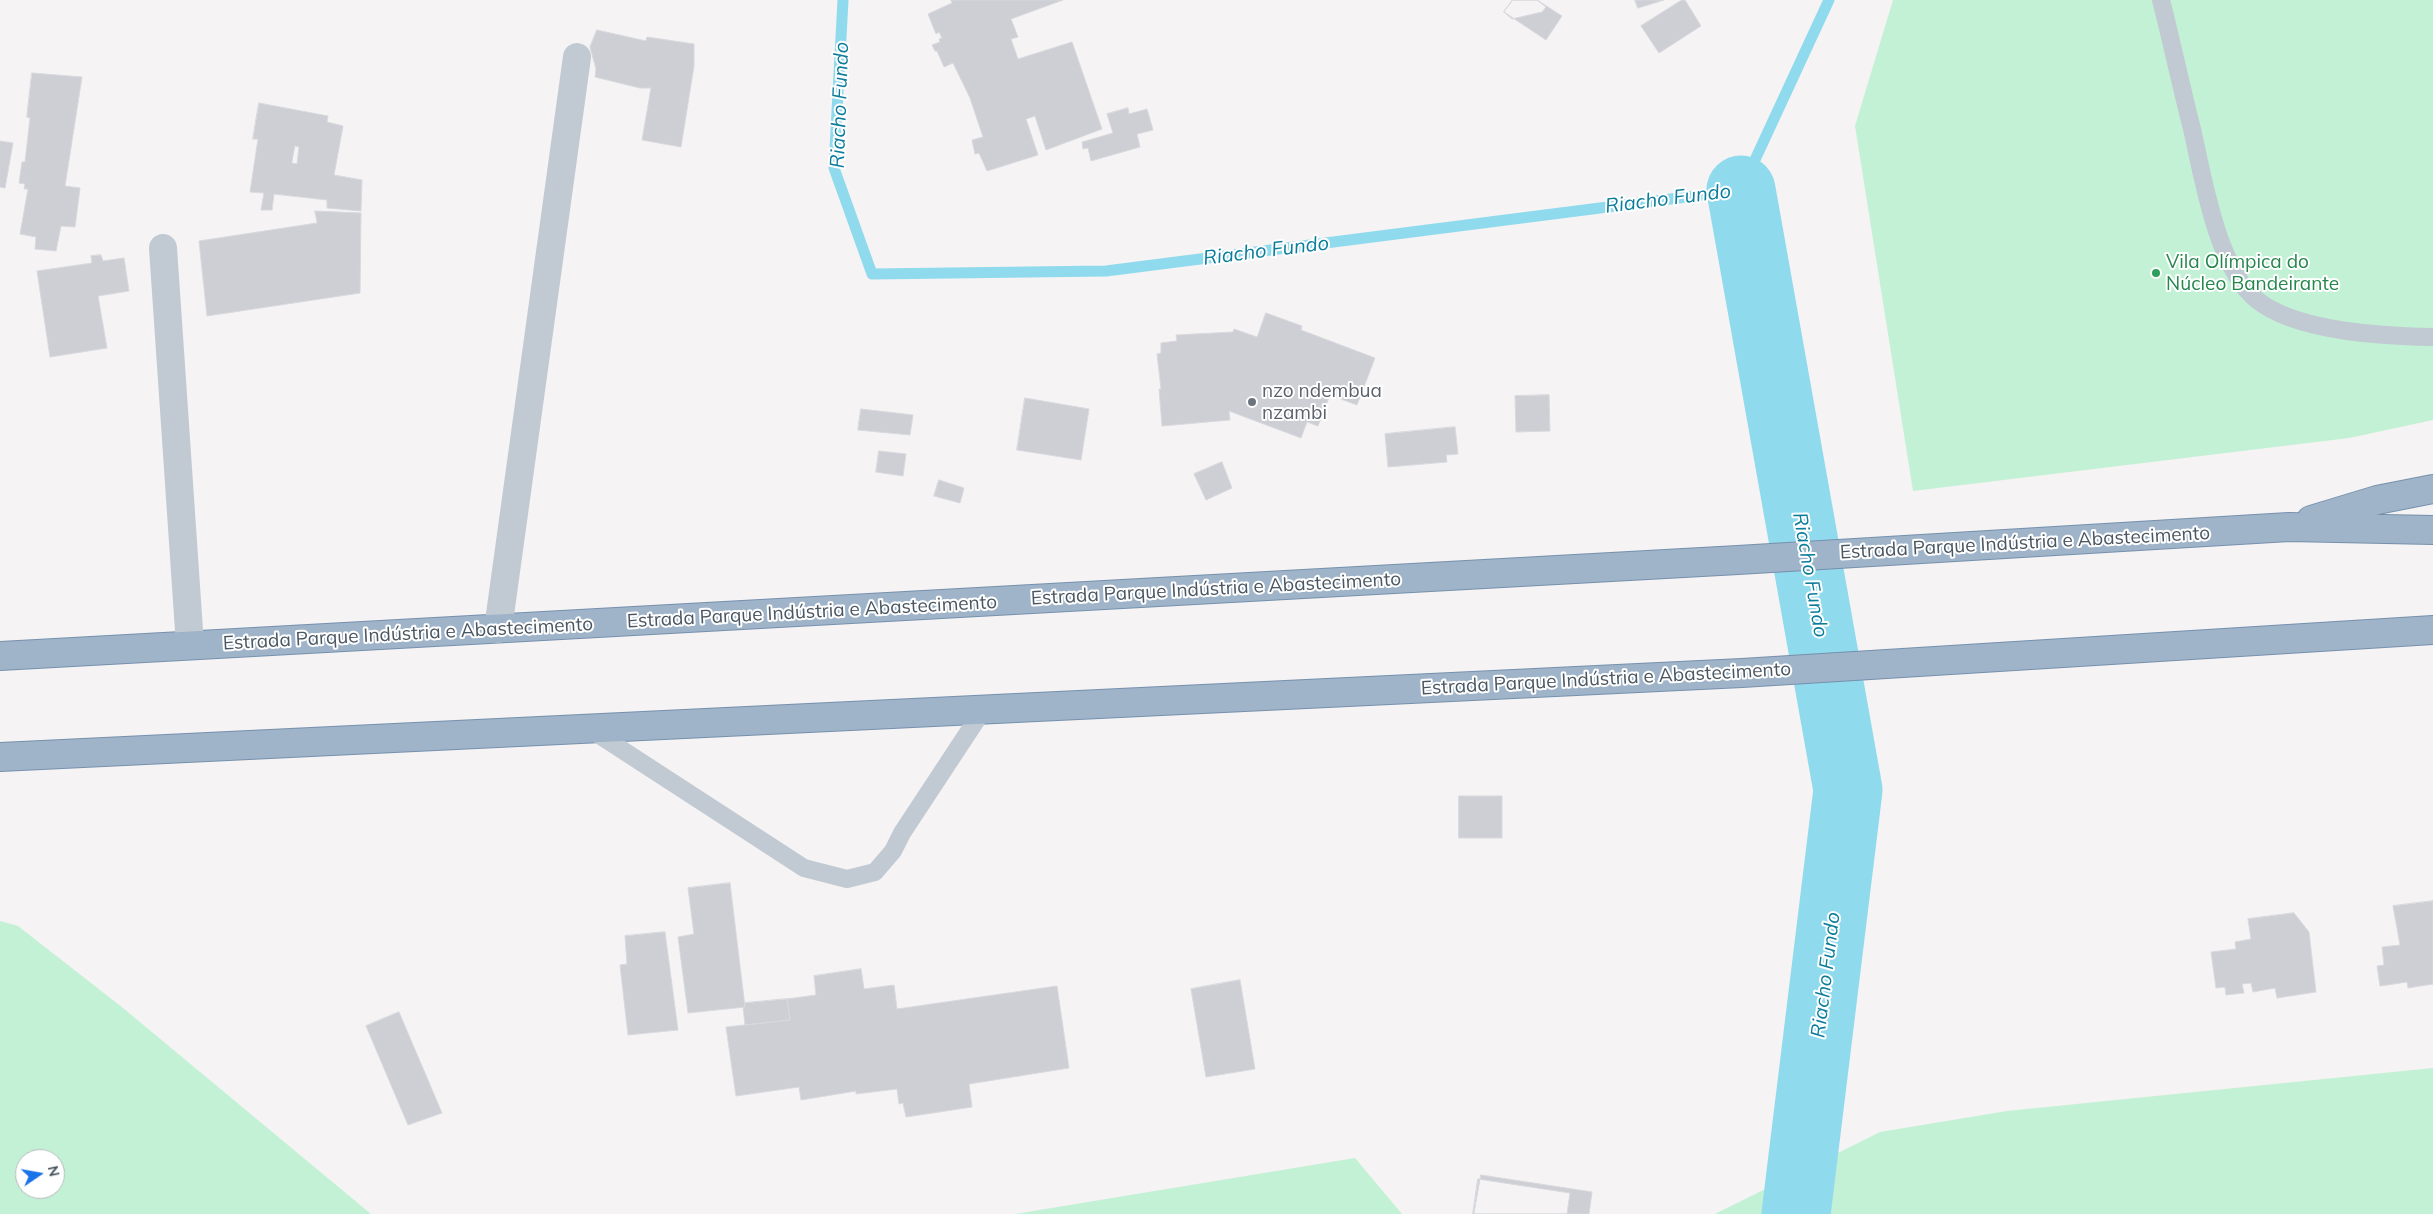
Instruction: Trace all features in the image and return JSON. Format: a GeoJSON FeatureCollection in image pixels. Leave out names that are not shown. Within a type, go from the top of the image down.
{"type":"FeatureCollection","features":[{"type":"Feature","properties":{"kind":"highway"},"geometry":{"type":"LineString","coordinates":[[2289,527],[2377,500],[2433,489]]}},
{"type":"Feature","properties":{"kind":"highway","name":"Estrada Parque Indústria e Abastecimento"},"geometry":{"type":"LineString","coordinates":[[0,656],[498,630],[2289,527],[2433,530]]}},
{"type":"Feature","properties":{"kind":"highway","name":"Estrada Parque Indústria e Abastecimento"},"geometry":{"type":"LineString","coordinates":[[0,757],[1742,673],[2433,630]]}},
{"type":"Feature","properties":{"kind":"street"},"geometry":{"type":"LineString","coordinates":[[498,630],[577,57]]}},
{"type":"Feature","properties":{"kind":"street"},"geometry":{"type":"LineString","coordinates":[[163,248],[190,645]]}},
{"type":"Feature","properties":{"kind":"lane"},"geometry":{"type":"LineString","coordinates":[[2161,0],[2218,236],[2238,277],[2244,285],[2257,300],[2285,316],[2354,331],[2399,336],[2433,336]]}},
{"type":"Feature","properties":{"kind":"lane"},"geometry":{"type":"LineString","coordinates":[[589,729],[804,868],[847,879],[875,872],[893,851],[902,833],[983,710]]}},
{"type":"Feature","properties":{"kind":"green space","name":"Vila Olímpica do Núcleo Bandeirante"},"geometry":{"type":"Polygon","coordinates":[[[1893,0],[2433,0],[2433,420],[2349,438],[1913,491],[1855,126],[1893,0]]]}},
{"type":"Feature","properties":{"kind":"green space"},"geometry":{"type":"Polygon","coordinates":[[[0,921],[18,926],[123,1008],[371,1214],[0,1214],[0,921]]]}},
{"type":"Feature","properties":{"kind":"green space"},"geometry":{"type":"Polygon","coordinates":[[[2433,1068],[2433,1214],[1715,1214],[1880,1132],[2007,1111],[2433,1068]]]}},
{"type":"Feature","properties":{"kind":"green space"},"geometry":{"type":"Polygon","coordinates":[[[1355,1158],[1402,1214],[1015,1214],[1355,1158]]]}},
{"type":"Feature","properties":{"kind":"building"},"geometry":{"type":"Polygon","coordinates":[[[951,0],[1063,0],[1011,19],[1018,37],[1011,39],[1018,59],[1072,42],[1102,129],[1046,150],[1035,116],[1026,119],[1038,155],[987,171],[979,153],[975,154],[972,140],[983,137],[970,98],[953,63],[944,67],[937,51],[935,51],[932,45],[940,42],[939,39],[942,38],[939,32],[936,34],[928,14],[952,3],[951,0]]]}},
{"type":"Feature","properties":{"kind":"building"},"geometry":{"type":"Polygon","coordinates":[[[1513,0],[1537,0],[1562,16],[1546,40],[1504,12],[1513,0]]]}},
{"type":"Feature","properties":{"kind":"building"},"geometry":{"type":"Polygon","coordinates":[[[1513,0],[1537,0],[1546,7],[1542,12],[1512,19],[1504,12],[1513,0]]]}},
{"type":"Feature","properties":{"kind":"building"},"geometry":{"type":"Polygon","coordinates":[[[1635,0],[1664,0],[1638,8],[1635,0]]]}},
{"type":"Feature","properties":{"kind":"building"},"geometry":{"type":"Polygon","coordinates":[[[1682,0],[1685,0],[1701,26],[1659,53],[1641,26],[1682,0]]]}},
{"type":"Feature","properties":{"kind":"building"},"geometry":{"type":"Polygon","coordinates":[[[597,30],[646,41],[647,37],[694,44],[694,66],[681,147],[642,140],[651,88],[640,88],[595,77],[596,69],[590,47],[597,30]]]}},
{"type":"Feature","properties":{"kind":"building"},"geometry":{"type":"Polygon","coordinates":[[[32,73],[82,77],[65,186],[80,188],[75,227],[61,226],[56,251],[35,249],[36,237],[20,234],[28,189],[24,189],[25,184],[19,183],[22,162],[25,162],[30,118],[27,117],[32,73]]]}},
{"type":"Feature","properties":{"kind":"building"},"geometry":{"type":"Polygon","coordinates":[[[259,103],[328,116],[327,122],[343,126],[334,175],[362,180],[361,211],[327,208],[327,200],[274,194],[272,210],[261,210],[264,193],[250,192],[258,139],[253,139],[259,103]],[[295,146],[292,163],[297,164],[299,147],[295,146]]]}},
{"type":"Feature","properties":{"kind":"building"},"geometry":{"type":"Polygon","coordinates":[[[1128,108],[1129,114],[1147,109],[1153,130],[1137,134],[1140,147],[1091,161],[1088,148],[1083,149],[1082,142],[1113,133],[1107,114],[1128,108]]]}},
{"type":"Feature","properties":{"kind":"building"},"geometry":{"type":"Polygon","coordinates":[[[0,141],[13,143],[5,188],[0,187],[0,141]]]}},
{"type":"Feature","properties":{"kind":"building"},"geometry":{"type":"Polygon","coordinates":[[[315,211],[361,213],[360,293],[207,316],[199,241],[317,223],[315,211]]]}},
{"type":"Feature","properties":{"kind":"building"},"geometry":{"type":"Polygon","coordinates":[[[101,255],[103,261],[124,258],[129,291],[98,296],[107,348],[50,357],[37,271],[92,263],[91,256],[101,255]]]}},
{"type":"Feature","properties":{"kind":"building"},"geometry":{"type":"Polygon","coordinates":[[[1266,313],[1302,326],[1301,330],[1375,358],[1357,405],[1330,395],[1318,426],[1307,422],[1301,438],[1229,411],[1230,420],[1162,426],[1159,389],[1161,389],[1157,354],[1161,353],[1161,343],[1177,341],[1176,335],[1233,332],[1234,329],[1257,337],[1266,313]]]}},
{"type":"Feature","properties":{"kind":"building"},"geometry":{"type":"Polygon","coordinates":[[[1549,395],[1550,431],[1516,432],[1515,396],[1549,395]]]}},
{"type":"Feature","properties":{"kind":"building"},"geometry":{"type":"Polygon","coordinates":[[[1025,398],[1089,409],[1081,460],[1017,450],[1025,398]]]}},
{"type":"Feature","properties":{"kind":"building"},"geometry":{"type":"Polygon","coordinates":[[[861,409],[913,415],[910,435],[858,430],[861,409]]]}},
{"type":"Feature","properties":{"kind":"building"},"geometry":{"type":"Polygon","coordinates":[[[1455,427],[1458,454],[1446,455],[1447,462],[1388,467],[1385,434],[1455,427]]]}},
{"type":"Feature","properties":{"kind":"building"},"geometry":{"type":"Polygon","coordinates":[[[879,451],[906,454],[903,476],[876,472],[879,451]]]}},
{"type":"Feature","properties":{"kind":"building"},"geometry":{"type":"Polygon","coordinates":[[[1222,462],[1232,488],[1206,500],[1194,474],[1222,462]]]}},
{"type":"Feature","properties":{"kind":"building"},"geometry":{"type":"Polygon","coordinates":[[[939,480],[964,488],[960,503],[934,496],[939,480]]]}},
{"type":"Feature","properties":{"kind":"building"},"geometry":{"type":"Polygon","coordinates":[[[1459,796],[1502,796],[1502,838],[1459,838],[1459,796]]]}},
{"type":"Feature","properties":{"kind":"building"},"geometry":{"type":"Polygon","coordinates":[[[730,883],[745,1007],[688,1013],[678,937],[694,934],[688,888],[730,883]]]}},
{"type":"Feature","properties":{"kind":"building"},"geometry":{"type":"Polygon","coordinates":[[[2433,901],[2433,984],[2408,988],[2407,982],[2380,986],[2377,966],[2384,965],[2382,947],[2400,945],[2393,906],[2433,901]]]}},
{"type":"Feature","properties":{"kind":"building"},"geometry":{"type":"Polygon","coordinates":[[[2294,913],[2309,932],[2316,992],[2277,998],[2275,988],[2253,992],[2251,983],[2242,984],[2244,993],[2226,995],[2225,987],[2216,988],[2211,952],[2236,949],[2235,942],[2251,939],[2248,919],[2294,913]]]}},
{"type":"Feature","properties":{"kind":"building"},"geometry":{"type":"Polygon","coordinates":[[[665,932],[678,1030],[628,1035],[620,965],[627,964],[625,936],[665,932]]]}},
{"type":"Feature","properties":{"kind":"building"},"geometry":{"type":"Polygon","coordinates":[[[861,969],[864,989],[894,985],[897,1009],[1057,986],[1069,1068],[969,1084],[972,1107],[906,1117],[903,1103],[899,1104],[897,1089],[856,1094],[856,1091],[801,1100],[799,1087],[736,1096],[726,1027],[790,1020],[787,999],[816,995],[814,976],[861,969]]]}},
{"type":"Feature","properties":{"kind":"building"},"geometry":{"type":"Polygon","coordinates":[[[1240,980],[1255,1069],[1206,1077],[1191,989],[1240,980]]]}},
{"type":"Feature","properties":{"kind":"building"},"geometry":{"type":"Polygon","coordinates":[[[787,999],[790,1020],[745,1025],[743,1007],[745,1007],[745,1003],[787,999]]]}},
{"type":"Feature","properties":{"kind":"building"},"geometry":{"type":"Polygon","coordinates":[[[399,1012],[442,1113],[408,1125],[366,1026],[399,1012]]]}},
{"type":"Feature","properties":{"kind":"building"},"geometry":{"type":"Polygon","coordinates":[[[1481,1175],[1592,1192],[1589,1214],[1474,1214],[1481,1175]]]}},
{"type":"Feature","properties":{"kind":"building"},"geometry":{"type":"Polygon","coordinates":[[[1478,1179],[1570,1193],[1567,1214],[1473,1214],[1478,1179]]]}},
{"type":"Feature","properties":{"kind":"waterway","name":"Riacho Fundo"},"geometry":{"type":"LineString","coordinates":[[843,0],[834,168],[872,274],[1106,271],[1741,190],[1829,0]]}},
{"type":"Feature","properties":{"kind":"waterway","name":"Riacho Fundo"},"geometry":{"type":"LineString","coordinates":[[1741,190],[1848,790],[1796,1214]]}},
{"type":"Feature","properties":{"kind":"place","name":"Vila Olímpica do Núcleo Bandeirante"},"geometry":{"type":"Point","coordinates":[2156,273]}},
{"type":"Feature","properties":{"kind":"place","name":"nzo ndembua nzambi"},"geometry":{"type":"Point","coordinates":[1252,402]}}]}
